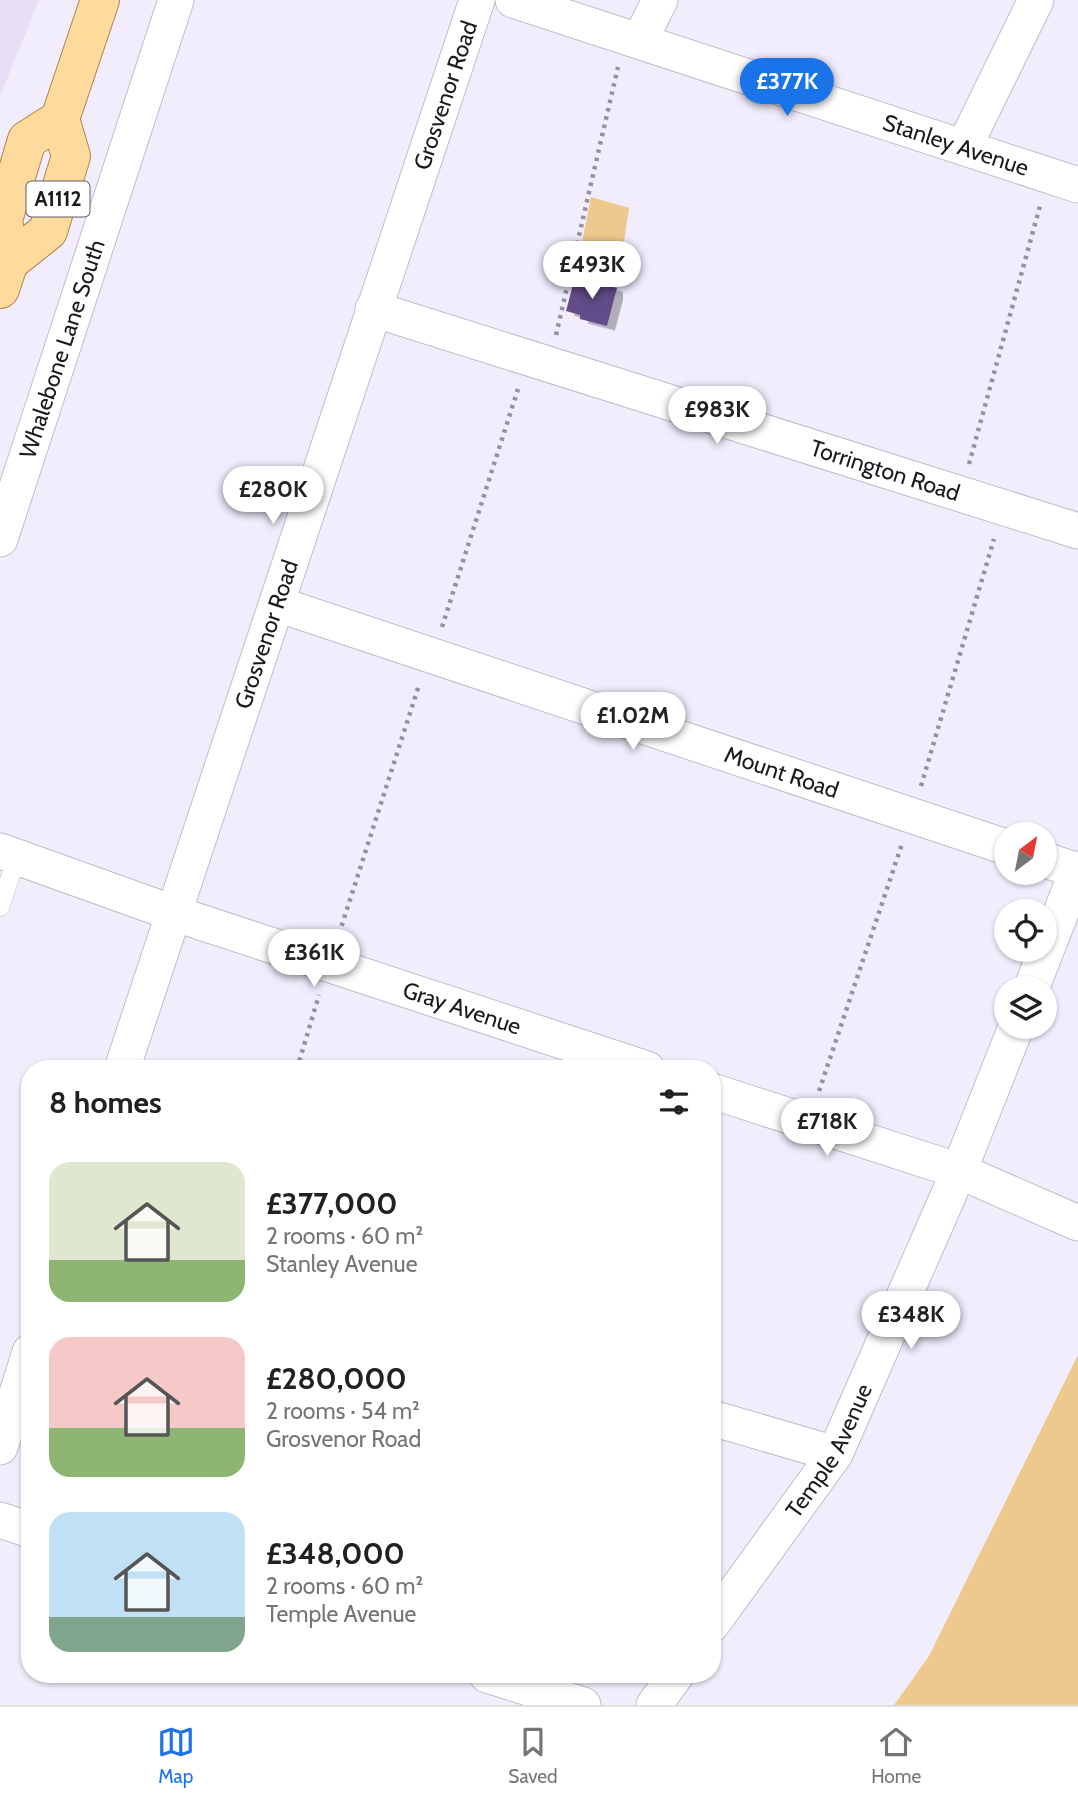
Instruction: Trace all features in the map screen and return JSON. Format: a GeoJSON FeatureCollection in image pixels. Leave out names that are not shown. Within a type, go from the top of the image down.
{"type":"FeatureCollection","features":[{"type":"Feature","properties":{"kind":"main road","name":"A1112"},"geometry":{"type":"LineString","coordinates":[[3,270],[3,220],[27,140],[60,119],[100,0]]}},
{"type":"Feature","properties":{"kind":"street","name":"Whalebone Lane South"},"geometry":{"type":"LineString","coordinates":[[0,539],[176,0]]}},
{"type":"Feature","properties":{"kind":"street","name":"Grosvenor Road"},"geometry":{"type":"LineString","coordinates":[[124,1060],[477,0]]}},
{"type":"Feature","properties":{"kind":"street","name":"Stanley Avenue"},"geometry":{"type":"LineString","coordinates":[[513,0],[1063,180]]}},
{"type":"Feature","properties":{"kind":"street"},"geometry":{"type":"LineString","coordinates":[[633,38],[660,0]]}},
{"type":"Feature","properties":{"kind":"street"},"geometry":{"type":"LineString","coordinates":[[964,147],[1036,0]]}},
{"type":"Feature","properties":{"kind":"street","name":"Torrington Road"},"geometry":{"type":"LineString","coordinates":[[373,309],[1078,531]]}},
{"type":"Feature","properties":{"kind":"street","name":"Mount Road"},"geometry":{"type":"LineString","coordinates":[[277,604],[994,843]]}},
{"type":"Feature","properties":{"kind":"street","name":"Gray Avenue"},"geometry":{"type":"LineString","coordinates":[[8,854],[173,913],[620,1060]]}},
{"type":"Feature","properties":{"kind":"street"},"geometry":{"type":"LineString","coordinates":[[1036,976],[1078,870],[1057,864]]}},
{"type":"Feature","properties":{"kind":"street","name":"Temple Avenue"},"geometry":{"type":"LineString","coordinates":[[721,1612],[835,1454],[959,1171],[1011,1039]]}},
{"type":"Feature","properties":{"kind":"street"},"geometry":{"type":"LineString","coordinates":[[721,1094],[959,1171],[1078,1223]]}},
{"type":"Feature","properties":{"kind":"street"},"geometry":{"type":"LineString","coordinates":[[0,1447],[21,1380]]}},
{"type":"Feature","properties":{"kind":"street"},"geometry":{"type":"LineString","coordinates":[[721,1421],[835,1454]]}},
{"type":"Feature","properties":{"kind":"street"},"geometry":{"type":"LineString","coordinates":[[0,1520],[21,1527]]}},
{"type":"Feature","properties":{"kind":"street"},"geometry":{"type":"LineString","coordinates":[[513,1683],[583,1705]]}},
{"type":"Feature","properties":{"kind":"street"},"geometry":{"type":"LineString","coordinates":[[654,1705],[670,1683]]}},
{"type":"Feature","properties":{"kind":"lane"},"geometry":{"type":"LineString","coordinates":[[0,907],[8,854]]}},
{"type":"Feature","properties":{"kind":"path"},"geometry":{"type":"LineString","coordinates":[[300,1060],[428,655],[444,623],[537,360],[559,319],[633,38]]}},
{"type":"Feature","properties":{"kind":"path"},"geometry":{"type":"LineString","coordinates":[[961,494],[1063,180]]}},
{"type":"Feature","properties":{"kind":"path"},"geometry":{"type":"LineString","coordinates":[[809,1122],[912,816],[1003,508]]}},
{"type":"Feature","properties":{"kind":"shaded area"},"geometry":{"type":"Polygon","coordinates":[[[0,0],[39,0],[0,96],[0,0]]]}},
{"type":"Feature","properties":{"kind":"shaded area"},"geometry":{"type":"Polygon","coordinates":[[[591,197],[629,208],[617,288],[575,277],[591,197]]]}},
{"type":"Feature","properties":{"kind":"shaded area"},"geometry":{"type":"Polygon","coordinates":[[[1078,1355],[1078,1705],[894,1705],[929,1656],[1078,1355]]]}},
{"type":"Feature","properties":{"kind":"building"},"geometry":{"type":"Polygon","coordinates":[[[575,277],[617,288],[607,326],[580,319],[580,315],[566,311],[575,277]]]}}]}
